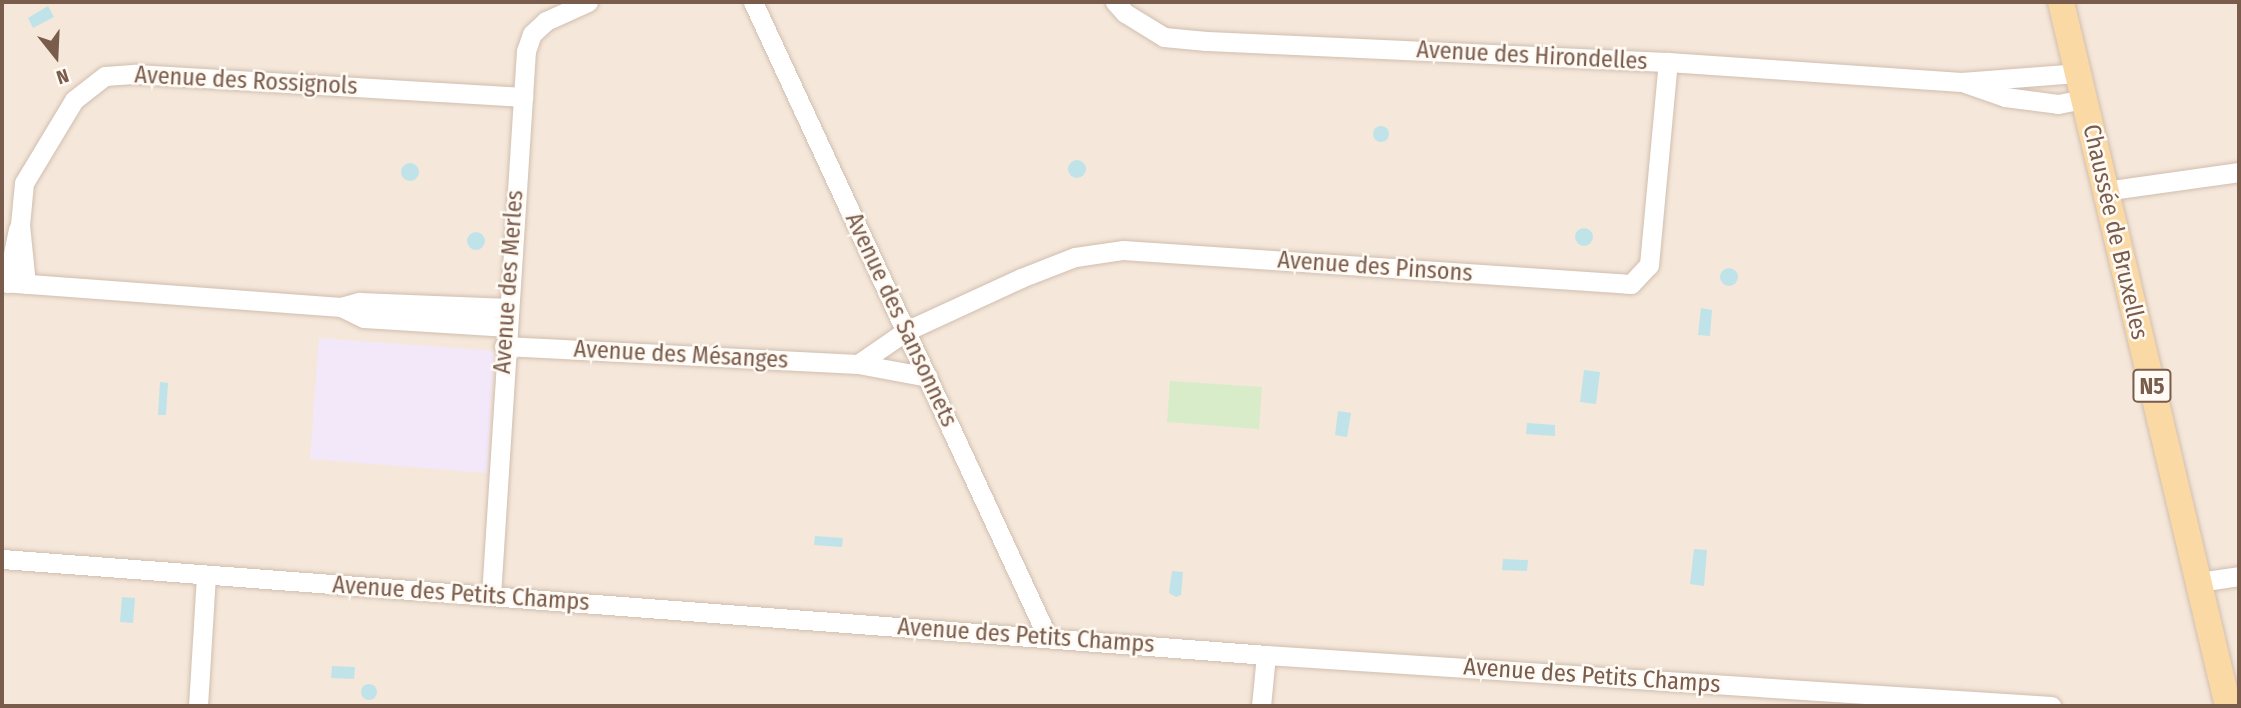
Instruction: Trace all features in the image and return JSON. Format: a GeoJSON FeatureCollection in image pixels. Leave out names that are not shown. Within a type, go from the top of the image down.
{"type":"FeatureCollection","features":[{"type":"Feature","properties":{"kind":"main road","name":"Chaussée de Bruxelles"},"geometry":{"type":"LineString","coordinates":[[2061,2],[2226,706]]}},
{"type":"Feature","properties":{"kind":"street","name":"Avenue des Merles"},"geometry":{"type":"LineString","coordinates":[[491,596],[506,327],[523,97],[532,34],[546,21],[588,2]]}},
{"type":"Feature","properties":{"kind":"street","name":"Avenue des Sansonnets"},"geometry":{"type":"LineString","coordinates":[[753,2],[1048,638]]}},
{"type":"Feature","properties":{"kind":"street","name":"Avenue des Hirondelles"},"geometry":{"type":"LineString","coordinates":[[1115,2],[1125,13],[1164,37],[1668,62],[1961,82],[2077,73]]}},
{"type":"Feature","properties":{"kind":"street","name":"Avenue des Pinsons"},"geometry":{"type":"LineString","coordinates":[[906,331],[1075,257],[1123,250],[1632,284],[1649,265],[1668,62]]}},
{"type":"Feature","properties":{"kind":"street","name":"Avenue des Rossignols"},"geometry":{"type":"LineString","coordinates":[[11,283],[24,183],[48,139],[74,100],[105,76],[136,74],[523,97]]}},
{"type":"Feature","properties":{"kind":"street","name":"Avenue des Hirondelles"},"geometry":{"type":"LineString","coordinates":[[1961,82],[2018,99],[2058,104],[2083,99]]}},
{"type":"Feature","properties":{"kind":"street"},"geometry":{"type":"LineString","coordinates":[[2104,191],[2239,172]]}},
{"type":"Feature","properties":{"kind":"street","name":"Avenue des Mésanges"},"geometry":{"type":"LineString","coordinates":[[11,283],[341,307],[364,318],[506,327],[858,364],[928,377]]}},
{"type":"Feature","properties":{"kind":"street"},"geometry":{"type":"LineString","coordinates":[[858,364],[906,331]]}},
{"type":"Feature","properties":{"kind":"street","name":"Avenue des Petits Champs"},"geometry":{"type":"LineString","coordinates":[[2,559],[1266,655],[2051,706]]}},
{"type":"Feature","properties":{"kind":"street"},"geometry":{"type":"LineString","coordinates":[[198,706],[206,575]]}},
{"type":"Feature","properties":{"kind":"street"},"geometry":{"type":"LineString","coordinates":[[2199,582],[2239,576]]}},
{"type":"Feature","properties":{"kind":"street"},"geometry":{"type":"LineString","coordinates":[[1261,706],[1266,655]]}},
{"type":"Feature","properties":{"kind":"shaded area"},"geometry":{"type":"Polygon","coordinates":[[[2,2],[2239,2],[2239,706],[2,706],[2,2]]]}},
{"type":"Feature","properties":{"kind":"shaded area"},"geometry":{"type":"Polygon","coordinates":[[[319,338],[494,351],[487,473],[310,459],[319,338]]]}},
{"type":"Feature","properties":{"kind":"green space"},"geometry":{"type":"Polygon","coordinates":[[[1170,381],[1262,387],[1259,429],[1167,422],[1170,381]]]}},
{"type":"Feature","properties":{"kind":"water"},"geometry":{"type":"Polygon","coordinates":[[[48,6],[54,17],[33,28],[28,18],[48,6]]]}},
{"type":"Feature","properties":{"kind":"water"},"geometry":{"type":"Polygon","coordinates":[[[1381,126],[1387,128],[1387,140],[1381,142],[1375,140],[1373,134],[1375,128],[1381,126]]]}},
{"type":"Feature","properties":{"kind":"water"},"geometry":{"type":"Polygon","coordinates":[[[1077,160],[1083,163],[1086,169],[1083,175],[1077,178],[1071,175],[1068,169],[1071,163],[1077,160]]]}},
{"type":"Feature","properties":{"kind":"water"},"geometry":{"type":"Polygon","coordinates":[[[410,163],[416,166],[419,172],[416,178],[410,181],[404,178],[401,172],[404,166],[410,163]]]}},
{"type":"Feature","properties":{"kind":"water"},"geometry":{"type":"Polygon","coordinates":[[[1584,228],[1590,231],[1593,237],[1590,243],[1584,246],[1578,243],[1575,237],[1578,231],[1584,228]]]}},
{"type":"Feature","properties":{"kind":"water"},"geometry":{"type":"Polygon","coordinates":[[[476,232],[482,235],[485,241],[482,247],[476,250],[470,247],[467,241],[470,235],[476,232]]]}},
{"type":"Feature","properties":{"kind":"water"},"geometry":{"type":"Polygon","coordinates":[[[1729,268],[1735,271],[1738,277],[1735,283],[1729,286],[1723,283],[1720,277],[1723,271],[1729,268]]]}},
{"type":"Feature","properties":{"kind":"water"},"geometry":{"type":"Polygon","coordinates":[[[1701,308],[1712,310],[1710,336],[1698,335],[1701,308]]]}},
{"type":"Feature","properties":{"kind":"water"},"geometry":{"type":"Polygon","coordinates":[[[1584,370],[1600,372],[1596,404],[1580,402],[1584,370]]]}},
{"type":"Feature","properties":{"kind":"water"},"geometry":{"type":"Polygon","coordinates":[[[160,382],[168,383],[166,415],[158,415],[160,382]]]}},
{"type":"Feature","properties":{"kind":"water"},"geometry":{"type":"Polygon","coordinates":[[[1338,411],[1351,413],[1347,437],[1335,435],[1338,411]]]}},
{"type":"Feature","properties":{"kind":"water"},"geometry":{"type":"Polygon","coordinates":[[[1527,423],[1555,425],[1555,436],[1526,434],[1527,423]]]}},
{"type":"Feature","properties":{"kind":"water"},"geometry":{"type":"Polygon","coordinates":[[[815,536],[843,538],[842,547],[814,545],[815,536]]]}},
{"type":"Feature","properties":{"kind":"water"},"geometry":{"type":"Polygon","coordinates":[[[1694,549],[1707,550],[1704,586],[1690,584],[1694,549]]]}},
{"type":"Feature","properties":{"kind":"water"},"geometry":{"type":"Polygon","coordinates":[[[1503,559],[1528,560],[1527,571],[1502,570],[1503,559]]]}},
{"type":"Feature","properties":{"kind":"water"},"geometry":{"type":"Polygon","coordinates":[[[1172,571],[1183,572],[1181,595],[1176,597],[1169,593],[1172,571]]]}},
{"type":"Feature","properties":{"kind":"water"},"geometry":{"type":"Polygon","coordinates":[[[122,597],[135,598],[133,623],[120,622],[122,597]]]}},
{"type":"Feature","properties":{"kind":"water"},"geometry":{"type":"Polygon","coordinates":[[[332,666],[355,667],[354,679],[331,678],[332,666]]]}},
{"type":"Feature","properties":{"kind":"water"},"geometry":{"type":"Polygon","coordinates":[[[369,684],[375,686],[375,698],[369,700],[363,698],[361,692],[363,686],[369,684]]]}}]}
